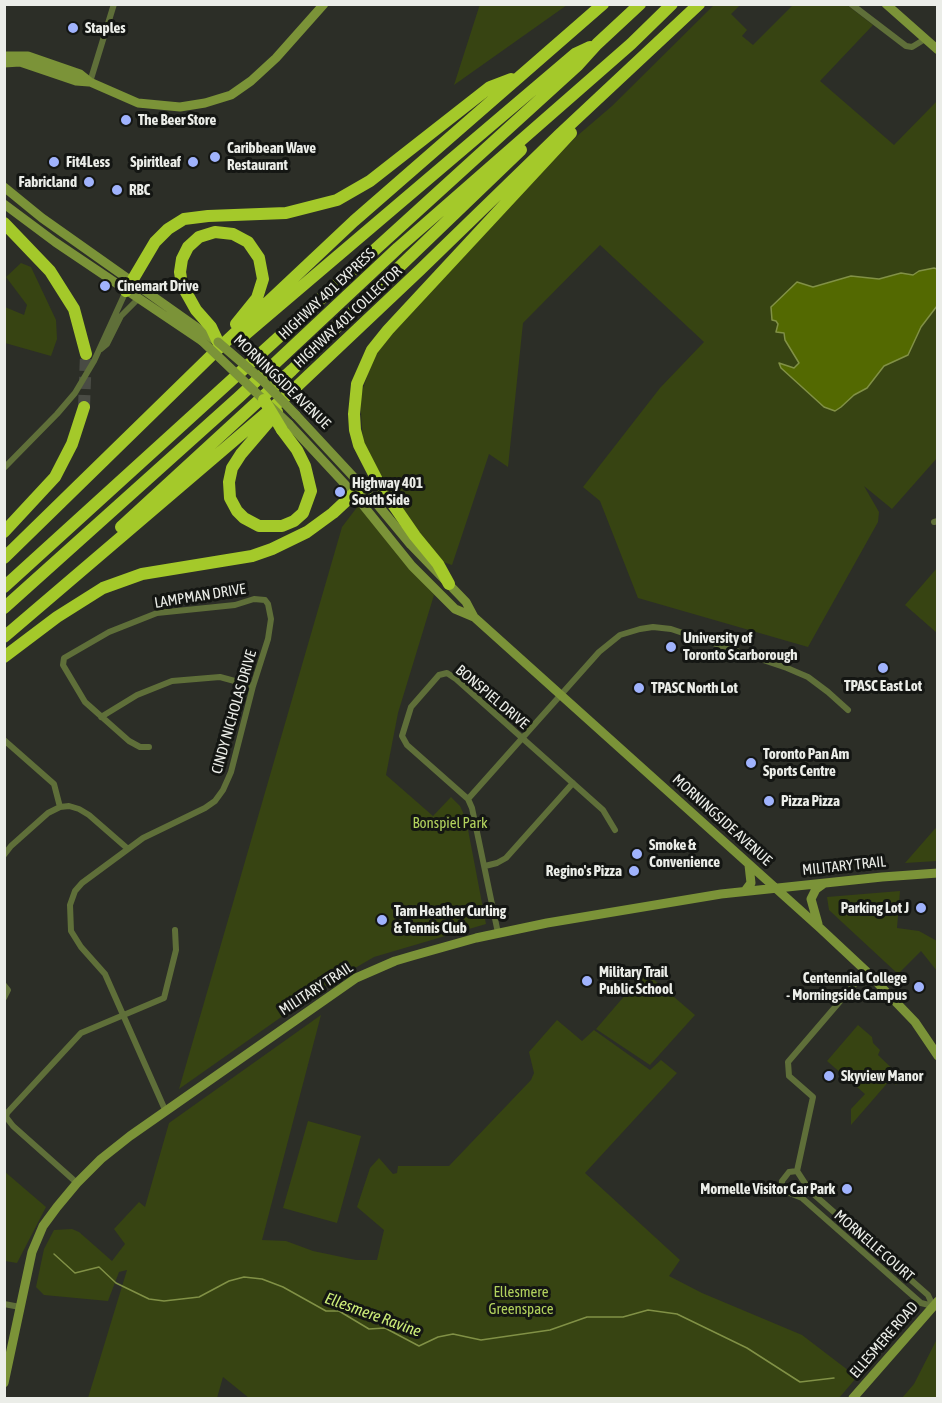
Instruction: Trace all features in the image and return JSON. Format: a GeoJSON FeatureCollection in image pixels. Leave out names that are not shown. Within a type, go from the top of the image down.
{"type":"FeatureCollection","features":[{"type":"Feature","properties":{"kind":"highway"},"geometry":{"type":"LineString","coordinates":[[4,558],[212,339],[354,221],[603,4]]}},
{"type":"Feature","properties":{"kind":"highway","name":"HIGHWAY 401 EXPRESS"},"geometry":{"type":"LineString","coordinates":[[4,587],[578,65],[640,4]]}},
{"type":"Feature","properties":{"kind":"highway","name":"HIGHWAY 401 EXPRESS"},"geometry":{"type":"LineString","coordinates":[[4,608],[239,397],[398,248],[631,44],[672,4]]}},
{"type":"Feature","properties":{"kind":"highway","name":"HIGHWAY 401 COLLECTOR"},"geometry":{"type":"LineString","coordinates":[[4,636],[292,391],[699,4]]}},
{"type":"Feature","properties":{"kind":"highway"},"geometry":{"type":"LineString","coordinates":[[212,339],[238,341],[576,54],[597,44]]}},
{"type":"Feature","properties":{"kind":"highway"},"geometry":{"type":"LineString","coordinates":[[27,616],[35,604],[292,370],[631,44]]}},
{"type":"Feature","properties":{"kind":"highway"},"geometry":{"type":"LineString","coordinates":[[126,291],[155,242],[168,229],[184,219],[286,213],[337,200],[378,175],[490,87],[520,75]]}},
{"type":"Feature","properties":{"kind":"highway"},"geometry":{"type":"LineString","coordinates":[[448,584],[438,564],[415,536],[379,484],[359,445],[354,414],[357,384],[372,350],[388,330],[560,146],[598,99]]}},
{"type":"Feature","properties":{"kind":"highway"},"geometry":{"type":"LineString","coordinates":[[4,223],[50,271],[74,309],[92,352]]}},
{"type":"Feature","properties":{"kind":"highway"},"geometry":{"type":"LineString","coordinates":[[215,232],[232,234],[248,242],[259,258],[263,279],[256,298],[229,332],[212,339],[182,285],[180,272],[182,259],[188,247],[199,237],[215,232]]}},
{"type":"Feature","properties":{"kind":"highway"},"geometry":{"type":"LineString","coordinates":[[264,400],[286,427],[305,466],[311,491],[303,513],[294,521],[282,526],[259,526],[244,518],[230,498],[229,482],[232,468],[241,454],[287,400],[292,391]]}},
{"type":"Feature","properties":{"kind":"highway"},"geometry":{"type":"LineString","coordinates":[[4,532],[54,477],[72,444],[84,407]]}},
{"type":"Feature","properties":{"kind":"highway"},"geometry":{"type":"LineString","coordinates":[[4,657],[57,617],[103,588],[142,574],[244,558],[272,549],[307,532],[333,513],[358,490]]}},
{"type":"Feature","properties":{"kind":"main road"},"geometry":{"type":"LineString","coordinates":[[4,56],[28,56],[80,74],[90,82],[138,103],[180,107],[207,103],[231,95],[251,81],[283,50],[324,4]]}},
{"type":"Feature","properties":{"kind":"main road"},"geometry":{"type":"LineString","coordinates":[[886,4],[938,50]]}},
{"type":"Feature","properties":{"kind":"main road"},"geometry":{"type":"LineString","coordinates":[[4,63],[20,62],[76,81],[90,82]]}},
{"type":"Feature","properties":{"kind":"main road","name":"MORNINGSIDE AVENUE"},"geometry":{"type":"LineString","coordinates":[[4,187],[42,218],[133,280],[212,339],[262,380],[296,415],[358,490],[412,566],[455,609],[474,617]]}},
{"type":"Feature","properties":{"kind":"main road","name":"MORNINGSIDE AVENUE"},"geometry":{"type":"LineString","coordinates":[[4,204],[138,299],[212,339],[264,400]]}},
{"type":"Feature","properties":{"kind":"main road","name":"MORNINGSIDE AVENUE"},"geometry":{"type":"LineString","coordinates":[[286,427],[358,490],[466,603],[474,617],[777,888],[866,971],[915,1022],[938,1056]]}},
{"type":"Feature","properties":{"kind":"main road"},"geometry":{"type":"LineString","coordinates":[[745,891],[751,882],[749,865]]}},
{"type":"Feature","properties":{"kind":"main road","name":"MILITARY TRAIL"},"geometry":{"type":"LineString","coordinates":[[4,1383],[32,1252],[43,1227],[57,1206],[100,1159],[130,1136],[356,978],[394,961],[498,933],[745,891],[938,873]]}},
{"type":"Feature","properties":{"kind":"main road"},"geometry":{"type":"LineString","coordinates":[[820,928],[815,918],[811,899],[816,889],[825,882]]}},
{"type":"Feature","properties":{"kind":"main road","name":"ELLESMERE ROAD"},"geometry":{"type":"LineString","coordinates":[[853,1398],[935,1303]]}},
{"type":"Feature","properties":{"kind":"street"},"geometry":{"type":"LineString","coordinates":[[90,82],[114,4]]}},
{"type":"Feature","properties":{"kind":"street"},"geometry":{"type":"LineString","coordinates":[[851,4],[906,46],[912,47],[925,39]]}},
{"type":"Feature","properties":{"kind":"street"},"geometry":{"type":"LineString","coordinates":[[4,468],[75,393],[92,352],[126,291]]}},
{"type":"Feature","properties":{"kind":"street"},"geometry":{"type":"LineString","coordinates":[[92,352],[107,344],[121,316],[138,299]]}},
{"type":"Feature","properties":{"kind":"street","name":"LAMPMAN DRIVE"},"geometry":{"type":"LineString","coordinates":[[149,747],[140,747],[131,742],[80,697],[63,665],[64,658],[109,632],[157,613],[235,605],[254,599],[265,600]]}},
{"type":"Feature","properties":{"kind":"street","name":"CINDY NICHOLAS DRIVE"},"geometry":{"type":"LineString","coordinates":[[123,1015],[105,974],[71,931],[69,916],[72,898],[82,882],[143,838],[205,808],[220,795],[231,772],[253,686],[270,632],[271,620],[265,600]]}},
{"type":"Feature","properties":{"kind":"street"},"geometry":{"type":"LineString","coordinates":[[498,933],[474,813],[468,799],[599,652],[620,635],[653,627],[671,630],[787,668],[808,677],[848,710]]}},
{"type":"Feature","properties":{"kind":"street","name":"BONSPIEL DRIVE"},"geometry":{"type":"LineString","coordinates":[[468,799],[404,741],[402,732],[411,707],[442,674],[451,675],[603,810],[615,830]]}},
{"type":"Feature","properties":{"kind":"street"},"geometry":{"type":"LineString","coordinates":[[101,717],[137,695],[172,681],[220,677],[253,686]]}},
{"type":"Feature","properties":{"kind":"street"},"geometry":{"type":"LineString","coordinates":[[4,740],[51,781],[56,788],[60,807]]}},
{"type":"Feature","properties":{"kind":"street"},"geometry":{"type":"LineString","coordinates":[[485,866],[497,864],[506,858],[573,783]]}},
{"type":"Feature","properties":{"kind":"street"},"geometry":{"type":"LineString","coordinates":[[4,855],[48,813],[60,807],[79,809],[89,814],[128,849]]}},
{"type":"Feature","properties":{"kind":"street"},"geometry":{"type":"LineString","coordinates":[[77,1183],[13,1126],[6,1117],[7,1113],[72,1040],[88,1029],[164,999],[176,950],[175,930]]}},
{"type":"Feature","properties":{"kind":"street","name":"MORNELLE COURT"},"geometry":{"type":"LineString","coordinates":[[866,971],[788,1062],[789,1076],[813,1097],[797,1171],[810,1191],[935,1303]]}},
{"type":"Feature","properties":{"kind":"street"},"geometry":{"type":"LineString","coordinates":[[4,985],[8,990],[4,998]]}},
{"type":"Feature","properties":{"kind":"street"},"geometry":{"type":"LineString","coordinates":[[123,1015],[166,1112]]}},
{"type":"Feature","properties":{"kind":"street","name":"MORNELLE COURT"},"geometry":{"type":"LineString","coordinates":[[797,1171],[789,1172],[784,1177],[782,1186],[787,1192],[802,1198],[921,1303],[935,1303]]}},
{"type":"Feature","properties":{"kind":"street"},"geometry":{"type":"LineString","coordinates":[[4,1304],[20,1307]]}},
{"type":"Feature","properties":{"kind":"green space"},"geometry":{"type":"Polygon","coordinates":[[[480,4],[567,4],[567,5],[454,85],[480,4]]]}},
{"type":"Feature","properties":{"kind":"green space"},"geometry":{"type":"Polygon","coordinates":[[[714,5],[740,5],[731,14],[747,30],[742,36],[753,45],[793,5],[847,5],[873,25],[820,81],[894,145],[937,101],[937,269],[913,275],[901,273],[879,279],[851,276],[813,287],[797,282],[788,291],[776,321],[799,363],[794,368],[841,407],[854,395],[867,388],[884,366],[908,355],[921,327],[937,306],[937,458],[892,509],[864,486],[879,512],[878,522],[808,647],[638,598],[600,501],[583,487],[660,388],[704,342],[600,245],[523,323],[508,467],[489,454],[452,565],[437,560],[418,534],[381,477],[363,441],[360,398],[373,358],[391,334],[482,234],[577,136],[612,106],[714,5]]]}},
{"type":"Feature","properties":{"kind":"green space"},"geometry":{"type":"Polygon","coordinates":[[[21,263],[31,267],[56,320],[57,339],[51,356],[5,343],[5,307],[24,315],[27,305],[6,277],[21,263]]]}},
{"type":"Feature","properties":{"kind":"green space","name":"Bonspiel Park"},"geometry":{"type":"Polygon","coordinates":[[[358,506],[434,595],[398,713],[386,775],[433,816],[451,797],[460,806],[466,819],[486,924],[374,957],[331,982],[179,1089],[342,527],[358,506]]]}},
{"type":"Feature","properties":{"kind":"green space"},"geometry":{"type":"Polygon","coordinates":[[[937,568],[937,633],[905,605],[937,568]]]}},
{"type":"Feature","properties":{"kind":"green space"},"geometry":{"type":"Polygon","coordinates":[[[937,827],[937,861],[905,863],[933,831],[937,827]]]}},
{"type":"Feature","properties":{"kind":"green space"},"geometry":{"type":"Polygon","coordinates":[[[900,891],[897,928],[919,931],[937,941],[937,971],[921,951],[898,974],[829,910],[827,897],[900,891]]]}},
{"type":"Feature","properties":{"kind":"green space"},"geometry":{"type":"Polygon","coordinates":[[[645,972],[695,1015],[650,1065],[596,1029],[645,972]]]}},
{"type":"Feature","properties":{"kind":"green space","name":"Ellesmere Greenspace"},"geometry":{"type":"Polygon","coordinates":[[[321,1015],[262,1240],[286,1241],[313,1251],[356,1260],[377,1260],[384,1230],[357,1207],[370,1168],[379,1158],[393,1174],[397,1173],[398,1166],[449,1166],[531,1080],[534,1073],[529,1052],[557,1020],[582,1041],[594,1030],[650,1070],[661,1060],[677,1073],[585,1173],[680,1260],[669,1276],[702,1293],[802,1335],[857,1377],[839,1398],[249,1398],[223,1377],[217,1398],[88,1398],[127,1270],[119,1272],[108,1301],[44,1295],[36,1287],[44,1249],[54,1230],[72,1229],[79,1232],[112,1261],[125,1244],[114,1229],[139,1202],[145,1207],[169,1123],[321,1015]]]}},
{"type":"Feature","properties":{"kind":"green space"},"geometry":{"type":"Polygon","coordinates":[[[858,1025],[872,1037],[873,1043],[880,1050],[878,1055],[902,1078],[896,1085],[890,1080],[851,1125],[851,1109],[865,1094],[827,1061],[858,1025]]]}},
{"type":"Feature","properties":{"kind":"green space"},"geometry":{"type":"Polygon","coordinates":[[[308,1121],[361,1136],[337,1223],[283,1208],[308,1121]]]}},
{"type":"Feature","properties":{"kind":"green space"},"geometry":{"type":"Polygon","coordinates":[[[4,1171],[46,1207],[17,1263],[5,1261],[4,1171]]]}},
{"type":"Feature","properties":{"kind":"green space"},"geometry":{"type":"Polygon","coordinates":[[[937,1339],[937,1398],[902,1398],[914,1384],[937,1339]]]}},
{"type":"Feature","properties":{"kind":"shaded area"},"geometry":{"type":"Polygon","coordinates":[[[937,269],[937,306],[921,327],[908,355],[884,366],[867,388],[854,395],[835,411],[824,407],[781,368],[779,363],[794,368],[799,363],[785,340],[784,333],[776,332],[778,324],[772,320],[771,307],[797,282],[813,287],[851,276],[879,279],[901,273],[913,275],[919,271],[937,269]]]}},
{"type":"Feature","properties":{"kind":"waterway","name":"Ellesmere Ravine"},"geometry":{"type":"LineString","coordinates":[[54,1254],[75,1273],[99,1267],[116,1283],[149,1299],[164,1301],[199,1297],[229,1281],[244,1277],[262,1279],[283,1287],[326,1311],[339,1311],[369,1329],[385,1328],[419,1346],[438,1337],[453,1334],[481,1340],[550,1330],[587,1317],[623,1317],[648,1310],[677,1314],[747,1348],[800,1382],[834,1378]]}},
{"type":"Feature","properties":{"kind":"tunnel"},"geometry":{"type":"LineString","coordinates":[[84,407],[86,354]]}},
{"type":"Feature","properties":{"kind":"place","name":"Staples"},"geometry":{"type":"Point","coordinates":[73,28]}},
{"type":"Feature","properties":{"kind":"place","name":"The Beer Store"},"geometry":{"type":"Point","coordinates":[126,120]}},
{"type":"Feature","properties":{"kind":"place","name":"Caribbean Wave Restaurant"},"geometry":{"type":"Point","coordinates":[215,157]}},
{"type":"Feature","properties":{"kind":"place","name":"Fit4Less"},"geometry":{"type":"Point","coordinates":[54,162]}},
{"type":"Feature","properties":{"kind":"place","name":"Spiritleaf"},"geometry":{"type":"Point","coordinates":[193,162]}},
{"type":"Feature","properties":{"kind":"place","name":"Fabricland"},"geometry":{"type":"Point","coordinates":[89,182]}},
{"type":"Feature","properties":{"kind":"place","name":"RBC"},"geometry":{"type":"Point","coordinates":[117,190]}},
{"type":"Feature","properties":{"kind":"place","name":"Cinemart Drive"},"geometry":{"type":"Point","coordinates":[105,286]}},
{"type":"Feature","properties":{"kind":"place","name":"Highway 401 South Side"},"geometry":{"type":"Point","coordinates":[340,492]}},
{"type":"Feature","properties":{"kind":"place","name":"University of Toronto Scarborough"},"geometry":{"type":"Point","coordinates":[671,647]}},
{"type":"Feature","properties":{"kind":"place","name":"TPASC East Lot"},"geometry":{"type":"Point","coordinates":[883,668]}},
{"type":"Feature","properties":{"kind":"place","name":"TPASC North Lot"},"geometry":{"type":"Point","coordinates":[639,688]}},
{"type":"Feature","properties":{"kind":"place","name":"Toronto Pan Am Sports Centre"},"geometry":{"type":"Point","coordinates":[751,763]}},
{"type":"Feature","properties":{"kind":"place","name":"Pizza Pizza"},"geometry":{"type":"Point","coordinates":[769,801]}},
{"type":"Feature","properties":{"kind":"place","name":"Smoke & Convenience"},"geometry":{"type":"Point","coordinates":[637,854]}},
{"type":"Feature","properties":{"kind":"place","name":"Regino's Pizza"},"geometry":{"type":"Point","coordinates":[634,871]}},
{"type":"Feature","properties":{"kind":"place","name":"Parking Lot J"},"geometry":{"type":"Point","coordinates":[921,908]}},
{"type":"Feature","properties":{"kind":"place","name":"Tam Heather Curling & Tennis Club"},"geometry":{"type":"Point","coordinates":[382,920]}},
{"type":"Feature","properties":{"kind":"place","name":"Military Trail Public School"},"geometry":{"type":"Point","coordinates":[587,981]}},
{"type":"Feature","properties":{"kind":"place","name":"Centennial College - Morningside Campus"},"geometry":{"type":"Point","coordinates":[919,987]}},
{"type":"Feature","properties":{"kind":"place","name":"Skyview Manor"},"geometry":{"type":"Point","coordinates":[829,1076]}},
{"type":"Feature","properties":{"kind":"place","name":"Mornelle Visitor Car Park"},"geometry":{"type":"Point","coordinates":[847,1189]}}]}
